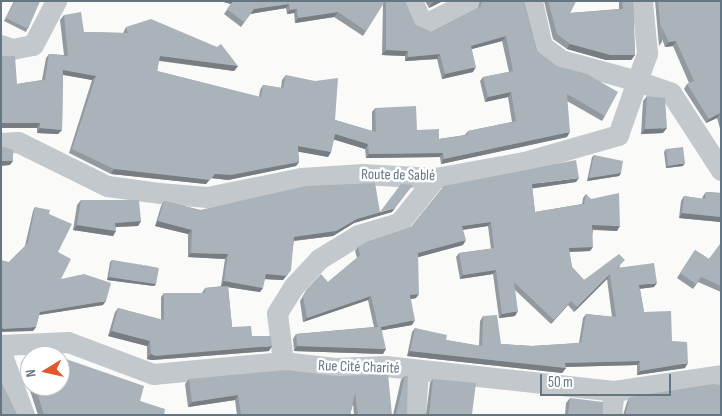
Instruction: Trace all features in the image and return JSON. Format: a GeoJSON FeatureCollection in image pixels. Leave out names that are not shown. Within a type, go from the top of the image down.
{"type":"FeatureCollection","features":[{"type":"Feature","properties":{"kind":"street"},"geometry":{"type":"LineString","coordinates":[[1,45],[12,49],[33,45],[56,1]]}},
{"type":"Feature","properties":{"kind":"street"},"geometry":{"type":"LineString","coordinates":[[412,1],[423,25],[470,1]]}},
{"type":"Feature","properties":{"kind":"street"},"geometry":{"type":"LineString","coordinates":[[532,1],[542,46],[561,60],[637,81],[671,93],[721,170]]}},
{"type":"Feature","properties":{"kind":"street"},"geometry":{"type":"LineString","coordinates":[[637,81],[647,53],[642,1]]}},
{"type":"Feature","properties":{"kind":"street","name":"Route de Sablé"},"geometry":{"type":"LineString","coordinates":[[1,142],[18,142],[107,186],[207,197],[301,178],[362,174],[435,178],[524,162],[618,135],[637,81]]}},
{"type":"Feature","properties":{"kind":"street"},"geometry":{"type":"LineString","coordinates":[[283,362],[277,314],[294,286],[319,259],[358,235],[399,222],[435,178]]}},
{"type":"Feature","properties":{"kind":"street","name":"Rue Cité Charité"},"geometry":{"type":"LineString","coordinates":[[1,345],[68,342],[152,374],[283,362],[418,371],[614,391],[721,374]]}},
{"type":"Feature","properties":{"kind":"street"},"geometry":{"type":"LineString","coordinates":[[1,353],[24,415]]}},
{"type":"Feature","properties":{"kind":"street"},"geometry":{"type":"LineString","coordinates":[[415,415],[418,371]]}},
{"type":"Feature","properties":{"kind":"street"},"geometry":{"type":"LineString","coordinates":[[611,415],[614,391]]}},
{"type":"Feature","properties":{"kind":"building"},"geometry":{"type":"Polygon","coordinates":[[[15,1],[40,1],[28,29],[6,18],[15,1]]]}},
{"type":"Feature","properties":{"kind":"building"},"geometry":{"type":"Polygon","coordinates":[[[233,1],[385,1],[366,31],[338,12],[298,18],[297,9],[290,10],[289,4],[254,9],[244,22],[227,9],[233,1]]]}},
{"type":"Feature","properties":{"kind":"building"},"geometry":{"type":"Polygon","coordinates":[[[386,1],[405,1],[415,25],[431,32],[480,7],[482,1],[524,1],[537,51],[557,66],[587,74],[618,92],[605,116],[567,94],[570,132],[444,159],[443,153],[369,154],[368,144],[335,134],[331,152],[298,146],[299,162],[231,175],[215,174],[210,180],[114,169],[72,149],[96,76],[63,70],[62,130],[40,128],[40,123],[1,123],[1,56],[15,56],[17,84],[45,80],[49,54],[68,56],[64,15],[81,12],[84,32],[128,33],[126,27],[151,19],[217,47],[221,44],[238,66],[160,56],[157,71],[261,97],[263,85],[283,88],[286,75],[315,81],[338,78],[335,120],[376,132],[375,108],[416,106],[417,130],[439,129],[439,139],[468,135],[468,131],[516,121],[511,92],[488,97],[483,77],[513,71],[506,36],[471,46],[476,67],[445,74],[440,54],[408,57],[408,51],[386,50],[386,1]]]}},
{"type":"Feature","properties":{"kind":"building"},"geometry":{"type":"Polygon","coordinates":[[[548,1],[576,1],[570,13],[623,9],[622,1],[633,1],[635,55],[610,55],[570,44],[557,34],[548,1]]]}},
{"type":"Feature","properties":{"kind":"building"},"geometry":{"type":"Polygon","coordinates":[[[658,1],[721,1],[721,114],[709,119],[687,84],[694,81],[676,41],[669,42],[661,26],[662,42],[658,1]]]}},
{"type":"Feature","properties":{"kind":"building"},"geometry":{"type":"Polygon","coordinates":[[[647,96],[665,98],[667,128],[645,129],[647,96]]]}},
{"type":"Feature","properties":{"kind":"building"},"geometry":{"type":"Polygon","coordinates":[[[1,146],[13,150],[13,161],[1,161],[1,146]]]}},
{"type":"Feature","properties":{"kind":"building"},"geometry":{"type":"Polygon","coordinates":[[[683,147],[685,163],[668,166],[666,149],[683,147]]]}},
{"type":"Feature","properties":{"kind":"building"},"geometry":{"type":"Polygon","coordinates":[[[594,155],[623,161],[621,173],[589,178],[594,155]]]}},
{"type":"Feature","properties":{"kind":"building"},"geometry":{"type":"Polygon","coordinates":[[[576,160],[579,178],[532,184],[535,212],[584,204],[586,194],[591,199],[619,193],[620,226],[592,225],[593,247],[569,248],[572,267],[584,280],[619,254],[625,260],[617,268],[654,263],[657,283],[639,285],[644,312],[671,311],[672,341],[687,342],[688,363],[640,371],[640,361],[565,363],[566,368],[410,351],[415,328],[447,335],[446,340],[482,346],[483,316],[497,315],[501,344],[532,346],[581,343],[586,314],[616,317],[610,274],[577,307],[571,301],[554,320],[514,282],[518,311],[502,314],[496,270],[463,275],[459,253],[494,248],[491,222],[462,226],[466,240],[418,253],[419,294],[410,295],[415,320],[381,327],[386,349],[297,346],[296,334],[378,327],[371,296],[307,318],[303,296],[321,274],[328,282],[360,255],[358,247],[366,242],[411,227],[444,186],[576,160]]]}},
{"type":"Feature","properties":{"kind":"building"},"geometry":{"type":"Polygon","coordinates":[[[375,183],[380,212],[401,184],[413,185],[395,208],[357,219],[336,231],[294,237],[291,270],[286,276],[266,274],[263,288],[224,281],[228,254],[191,253],[192,230],[158,221],[164,201],[200,210],[306,186],[375,183]]]}},
{"type":"Feature","properties":{"kind":"building"},"geometry":{"type":"Polygon","coordinates":[[[706,192],[721,193],[721,217],[682,213],[684,196],[705,199],[706,192]]]}},
{"type":"Feature","properties":{"kind":"building"},"geometry":{"type":"Polygon","coordinates":[[[81,200],[139,200],[141,221],[115,223],[116,231],[77,225],[81,200]]]}},
{"type":"Feature","properties":{"kind":"building"},"geometry":{"type":"Polygon","coordinates":[[[35,207],[50,210],[49,214],[72,224],[58,252],[71,259],[61,279],[84,274],[111,283],[106,301],[40,312],[36,327],[4,329],[1,328],[1,260],[9,262],[28,243],[35,207]]]}},
{"type":"Feature","properties":{"kind":"building"},"geometry":{"type":"Polygon","coordinates":[[[721,243],[721,286],[701,277],[696,284],[680,273],[695,250],[709,259],[721,243]]]}},
{"type":"Feature","properties":{"kind":"building"},"geometry":{"type":"Polygon","coordinates":[[[112,260],[143,265],[143,269],[144,265],[159,268],[156,284],[109,277],[112,260]]]}},
{"type":"Feature","properties":{"kind":"building"},"geometry":{"type":"Polygon","coordinates":[[[228,286],[232,327],[251,326],[252,336],[271,336],[272,346],[155,356],[151,354],[150,341],[112,331],[118,308],[164,320],[164,293],[205,293],[205,288],[228,286]]]}},
{"type":"Feature","properties":{"kind":"building"},"geometry":{"type":"Polygon","coordinates":[[[70,360],[144,386],[140,401],[165,409],[164,415],[44,415],[38,396],[70,396],[70,360]]]}},
{"type":"Feature","properties":{"kind":"building"},"geometry":{"type":"Polygon","coordinates":[[[286,370],[337,376],[388,374],[392,415],[358,415],[355,393],[350,415],[241,415],[238,395],[192,402],[189,379],[286,370]]]}},
{"type":"Feature","properties":{"kind":"building"},"geometry":{"type":"Polygon","coordinates":[[[405,376],[408,376],[407,415],[396,415],[405,376]]]}},
{"type":"Feature","properties":{"kind":"building"},"geometry":{"type":"Polygon","coordinates":[[[433,379],[476,383],[472,414],[481,415],[429,415],[433,379]]]}},
{"type":"Feature","properties":{"kind":"building"},"geometry":{"type":"Polygon","coordinates":[[[1,381],[17,414],[18,415],[1,415],[1,381]]]}},
{"type":"Feature","properties":{"kind":"building"},"geometry":{"type":"Polygon","coordinates":[[[713,384],[721,385],[721,415],[625,415],[630,397],[713,384]]]}},
{"type":"Feature","properties":{"kind":"building"},"geometry":{"type":"Polygon","coordinates":[[[570,398],[603,402],[603,415],[568,415],[570,398]]]}}]}
